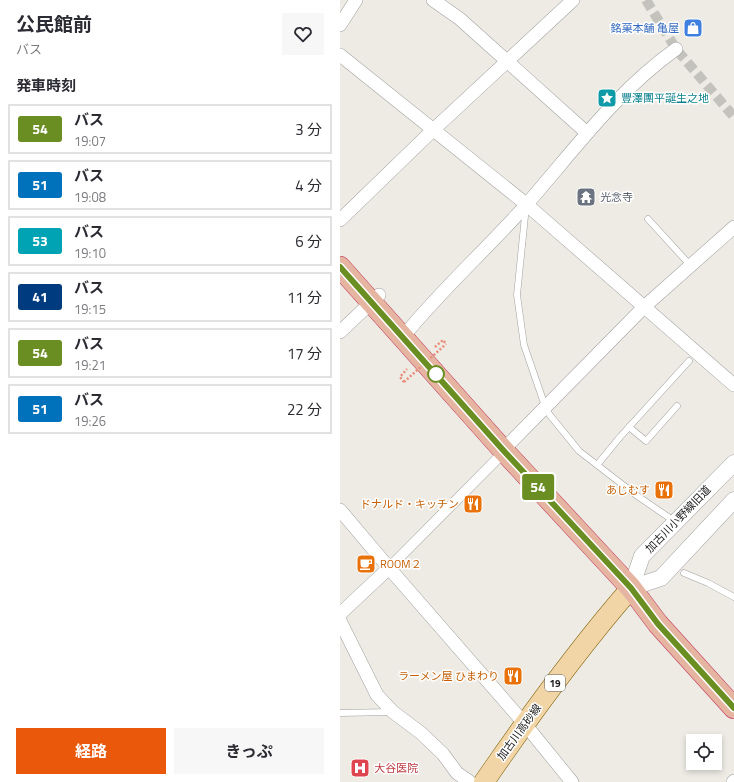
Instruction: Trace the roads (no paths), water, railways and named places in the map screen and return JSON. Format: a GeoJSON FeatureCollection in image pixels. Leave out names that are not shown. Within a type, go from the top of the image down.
{"type":"FeatureCollection","features":[{"type":"Feature","properties":{"kind":"highway"},"geometry":{"type":"LineString","coordinates":[[340,267],[376,299],[403,337],[503,450],[631,588],[658,624],[734,708]]}},
{"type":"Feature","properties":{"kind":"main road","name":"加古川高砂線"},"geometry":{"type":"LineString","coordinates":[[484,782],[524,723],[610,611],[631,588]]}},
{"type":"Feature","properties":{"kind":"street"},"geometry":{"type":"LineString","coordinates":[[340,25],[356,0]]}},
{"type":"Feature","properties":{"kind":"street"},"geometry":{"type":"LineString","coordinates":[[433,0],[460,19],[587,133]]}},
{"type":"Feature","properties":{"kind":"street"},"geometry":{"type":"LineString","coordinates":[[340,220],[432,131],[573,0]]}},
{"type":"Feature","properties":{"kind":"street"},"geometry":{"type":"LineString","coordinates":[[403,337],[526,204],[587,133],[627,90],[657,63],[676,49]]}},
{"type":"Feature","properties":{"kind":"street"},"geometry":{"type":"LineString","coordinates":[[340,55],[432,131],[526,204],[734,386]]}},
{"type":"Feature","properties":{"kind":"street"},"geometry":{"type":"LineString","coordinates":[[340,614],[389,568],[498,458],[503,450],[545,406],[644,307],[734,227]]}},
{"type":"Feature","properties":{"kind":"street"},"geometry":{"type":"LineString","coordinates":[[340,332],[376,299]]}},
{"type":"Feature","properties":{"kind":"street","name":"加古川小野線旧道"},"geometry":{"type":"LineString","coordinates":[[631,588],[642,556],[734,463]]}},
{"type":"Feature","properties":{"kind":"street"},"geometry":{"type":"LineString","coordinates":[[631,588],[661,578],[734,500]]}},
{"type":"Feature","properties":{"kind":"street"},"geometry":{"type":"LineString","coordinates":[[340,510],[524,723],[572,782]]}},
{"type":"Feature","properties":{"kind":"street"},"geometry":{"type":"LineString","coordinates":[[340,621],[377,695],[393,712],[421,733],[443,754],[457,773],[470,782]]}},
{"type":"Feature","properties":{"kind":"lane"},"geometry":{"type":"LineString","coordinates":[[526,204],[517,295],[524,344],[545,406],[549,414],[580,451],[636,495],[675,522]]}},
{"type":"Feature","properties":{"kind":"lane"},"geometry":{"type":"LineString","coordinates":[[648,219],[690,265]]}},
{"type":"Feature","properties":{"kind":"lane"},"geometry":{"type":"LineString","coordinates":[[598,465],[629,427],[689,361]]}},
{"type":"Feature","properties":{"kind":"lane"},"geometry":{"type":"LineString","coordinates":[[629,427],[646,442],[677,406]]}},
{"type":"Feature","properties":{"kind":"lane"},"geometry":{"type":"LineString","coordinates":[[684,573],[708,582],[734,597]]}},
{"type":"Feature","properties":{"kind":"lane"},"geometry":{"type":"LineString","coordinates":[[340,713],[393,712]]}},
{"type":"Feature","properties":{"kind":"tunnel"},"geometry":{"type":"LineString","coordinates":[[646,0],[676,49],[734,117]]}},
{"type":"Feature","properties":{"kind":"place","name":"銘菓本舗 亀屋"},"geometry":{"type":"Point","coordinates":[693,28]}},
{"type":"Feature","properties":{"kind":"place","name":"豐澤團平誕生之地"},"geometry":{"type":"Point","coordinates":[607,98]}},
{"type":"Feature","properties":{"kind":"place","name":"光念寺"},"geometry":{"type":"Point","coordinates":[586,197]}},
{"type":"Feature","properties":{"kind":"place","name":"あじむす"},"geometry":{"type":"Point","coordinates":[664,490]}},
{"type":"Feature","properties":{"kind":"place","name":"ドナルド・キッチン"},"geometry":{"type":"Point","coordinates":[473,504]}},
{"type":"Feature","properties":{"kind":"place","name":"ROOM２"},"geometry":{"type":"Point","coordinates":[366,564]}},
{"type":"Feature","properties":{"kind":"place","name":"ラーメン屋 ひまわり"},"geometry":{"type":"Point","coordinates":[513,676]}},
{"type":"Feature","properties":{"kind":"place","name":"大谷医院"},"geometry":{"type":"Point","coordinates":[360,768]}}]}
